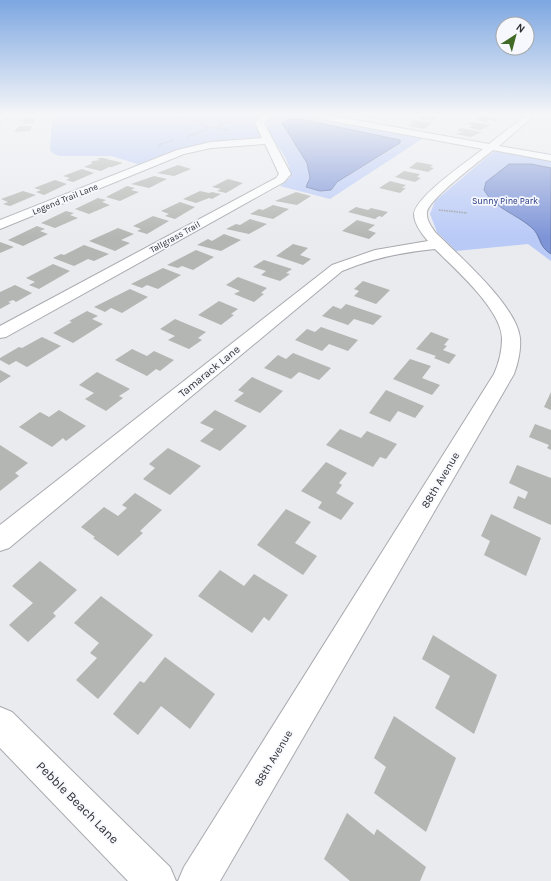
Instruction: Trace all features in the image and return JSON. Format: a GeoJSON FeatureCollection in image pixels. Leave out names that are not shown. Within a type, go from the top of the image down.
{"type":"FeatureCollection","features":[{"type":"Feature","properties":{"kind":"street","name":"Legend Trail Lane"},"geometry":{"type":"LineString","coordinates":[[0,225],[170,156]]}},
{"type":"Feature","properties":{"kind":"street","name":"Tallgrass Trail"},"geometry":{"type":"LineString","coordinates":[[0,333],[280,180],[285,174],[276,156]]}},
{"type":"Feature","properties":{"kind":"street","name":"88th Avenue"},"geometry":{"type":"LineString","coordinates":[[198,881],[504,374],[509,362],[511,337],[496,302],[439,244],[422,224],[420,214],[423,205],[430,197],[480,156]]}},
{"type":"Feature","properties":{"kind":"street"},"geometry":{"type":"LineString","coordinates":[[541,156],[551,158]]}},
{"type":"Feature","properties":{"kind":"street","name":"Tamarack Lane"},"geometry":{"type":"LineString","coordinates":[[0,540],[337,268],[355,260],[393,249],[439,244]]}},
{"type":"Feature","properties":{"kind":"street","name":"Pebble Beach Lane"},"geometry":{"type":"LineString","coordinates":[[0,724],[156,881]]}},
{"type":"Feature","properties":{"kind":"path"},"geometry":{"type":"LineString","coordinates":[[439,210],[467,213]]}},
{"type":"Feature","properties":{"kind":"green space"},"geometry":{"type":"Polygon","coordinates":[[[111,156],[163,156],[141,165],[111,156]]]}},
{"type":"Feature","properties":{"kind":"green space"},"geometry":{"type":"Polygon","coordinates":[[[285,156],[303,156],[307,163],[310,178],[306,187],[320,191],[333,187],[334,184],[380,156],[396,156],[330,199],[280,186],[291,177],[290,168],[285,156]]]}},
{"type":"Feature","properties":{"kind":"green space","name":"Sunny Pine Park"},"geometry":{"type":"Polygon","coordinates":[[[488,156],[526,156],[551,160],[551,261],[528,244],[456,251],[437,232],[430,214],[435,201],[488,156]]]}},
{"type":"Feature","properties":{"kind":"shaded area"},"geometry":{"type":"Polygon","coordinates":[[[303,156],[379,156],[337,182],[331,190],[320,191],[306,187],[310,178],[307,163],[303,156]]]}},
{"type":"Feature","properties":{"kind":"shaded area"},"geometry":{"type":"Polygon","coordinates":[[[509,164],[531,164],[551,168],[551,254],[541,244],[537,234],[531,227],[493,202],[484,190],[486,182],[509,164]]]}},
{"type":"Feature","properties":{"kind":"building"},"geometry":{"type":"Polygon","coordinates":[[[100,158],[123,163],[101,171],[84,167],[93,163],[90,162],[100,160],[96,159],[100,158]]]}},
{"type":"Feature","properties":{"kind":"building"},"geometry":{"type":"Polygon","coordinates":[[[417,162],[433,165],[430,167],[434,168],[428,172],[409,168],[417,162]]]}},
{"type":"Feature","properties":{"kind":"building"},"geometry":{"type":"Polygon","coordinates":[[[178,165],[191,169],[174,176],[157,173],[178,165]]]}},
{"type":"Feature","properties":{"kind":"building"},"geometry":{"type":"Polygon","coordinates":[[[82,169],[94,173],[73,182],[66,180],[70,178],[63,176],[82,169]]]}},
{"type":"Feature","properties":{"kind":"building"},"geometry":{"type":"Polygon","coordinates":[[[404,171],[420,174],[417,177],[421,178],[415,182],[395,177],[404,171]]]}},
{"type":"Feature","properties":{"kind":"building"},"geometry":{"type":"Polygon","coordinates":[[[154,176],[167,179],[149,188],[131,184],[154,176]]]}},
{"type":"Feature","properties":{"kind":"building"},"geometry":{"type":"Polygon","coordinates":[[[228,179],[243,183],[226,193],[217,191],[221,189],[212,187],[228,179]]]}},
{"type":"Feature","properties":{"kind":"building"},"geometry":{"type":"Polygon","coordinates":[[[55,180],[67,184],[44,195],[36,192],[41,190],[34,188],[55,180]]]}},
{"type":"Feature","properties":{"kind":"building"},"geometry":{"type":"Polygon","coordinates":[[[390,181],[406,185],[402,188],[406,188],[400,193],[379,188],[390,181]]]}},
{"type":"Feature","properties":{"kind":"building"},"geometry":{"type":"Polygon","coordinates":[[[127,186],[135,188],[131,190],[139,192],[120,201],[106,197],[127,186]]]}},
{"type":"Feature","properties":{"kind":"building"},"geometry":{"type":"Polygon","coordinates":[[[23,191],[36,195],[10,206],[3,204],[8,202],[1,199],[23,191]]]}},
{"type":"Feature","properties":{"kind":"building"},"geometry":{"type":"Polygon","coordinates":[[[200,191],[221,194],[212,199],[209,198],[196,203],[183,199],[200,191]]]}},
{"type":"Feature","properties":{"kind":"building"},"geometry":{"type":"Polygon","coordinates":[[[296,192],[311,196],[297,205],[275,201],[296,192]]]}},
{"type":"Feature","properties":{"kind":"building"},"geometry":{"type":"Polygon","coordinates":[[[98,198],[106,200],[102,202],[110,205],[89,214],[75,209],[98,198]]]}},
{"type":"Feature","properties":{"kind":"building"},"geometry":{"type":"Polygon","coordinates":[[[180,202],[195,207],[175,219],[165,216],[169,214],[161,211],[180,202]]]}},
{"type":"Feature","properties":{"kind":"building"},"geometry":{"type":"Polygon","coordinates":[[[273,205],[289,209],[273,219],[250,214],[259,209],[263,210],[273,205]]]}},
{"type":"Feature","properties":{"kind":"building"},"geometry":{"type":"Polygon","coordinates":[[[356,207],[368,210],[371,208],[388,212],[382,217],[379,216],[375,219],[348,212],[356,207]]]}},
{"type":"Feature","properties":{"kind":"building"},"geometry":{"type":"Polygon","coordinates":[[[66,211],[74,213],[70,215],[78,218],[55,228],[41,223],[66,211]]]}},
{"type":"Feature","properties":{"kind":"building"},"geometry":{"type":"Polygon","coordinates":[[[153,216],[169,221],[147,234],[137,231],[141,229],[133,226],[153,216]]]}},
{"type":"Feature","properties":{"kind":"building"},"geometry":{"type":"Polygon","coordinates":[[[250,219],[267,224],[249,234],[226,229],[236,224],[240,225],[250,219]]]}},
{"type":"Feature","properties":{"kind":"building"},"geometry":{"type":"Polygon","coordinates":[[[357,220],[375,225],[368,230],[376,233],[369,239],[342,231],[357,220]]]}},
{"type":"Feature","properties":{"kind":"building"},"geometry":{"type":"Polygon","coordinates":[[[37,226],[45,229],[40,231],[48,234],[23,246],[8,240],[37,226]]]}},
{"type":"Feature","properties":{"kind":"building"},"geometry":{"type":"Polygon","coordinates":[[[118,228],[134,234],[121,240],[130,243],[115,251],[89,241],[118,228]]]}},
{"type":"Feature","properties":{"kind":"building"},"geometry":{"type":"Polygon","coordinates":[[[224,234],[241,240],[221,251],[197,245],[208,239],[212,241],[224,234]]]}},
{"type":"Feature","properties":{"kind":"building"},"geometry":{"type":"Polygon","coordinates":[[[0,242],[14,247],[0,253],[0,242]]]}},
{"type":"Feature","properties":{"kind":"building"},"geometry":{"type":"Polygon","coordinates":[[[293,244],[308,248],[300,255],[311,259],[303,265],[276,256],[293,244]]]}},
{"type":"Feature","properties":{"kind":"building"},"geometry":{"type":"Polygon","coordinates":[[[84,245],[109,254],[94,261],[88,259],[74,266],[53,258],[61,254],[64,255],[84,245]]]}},
{"type":"Feature","properties":{"kind":"building"},"geometry":{"type":"Polygon","coordinates":[[[196,250],[214,257],[193,270],[182,266],[178,268],[167,265],[196,250]]]}},
{"type":"Feature","properties":{"kind":"building"},"geometry":{"type":"Polygon","coordinates":[[[264,260],[292,269],[286,273],[290,274],[280,281],[261,275],[266,271],[253,267],[264,260]]]}},
{"type":"Feature","properties":{"kind":"building"},"geometry":{"type":"Polygon","coordinates":[[[53,264],[70,271],[39,289],[29,285],[35,282],[26,278],[53,264]]]}},
{"type":"Feature","properties":{"kind":"building"},"geometry":{"type":"Polygon","coordinates":[[[163,268],[181,275],[158,289],[147,285],[142,288],[131,284],[163,268]]]}},
{"type":"Feature","properties":{"kind":"building"},"geometry":{"type":"Polygon","coordinates":[[[238,277],[267,288],[261,293],[264,294],[254,302],[234,294],[240,291],[226,285],[238,277]]]}},
{"type":"Feature","properties":{"kind":"building"},"geometry":{"type":"Polygon","coordinates":[[[363,281],[390,290],[376,304],[354,296],[359,291],[354,289],[363,281]]]}},
{"type":"Feature","properties":{"kind":"building"},"geometry":{"type":"Polygon","coordinates":[[[15,285],[32,293],[16,302],[13,300],[8,302],[11,303],[0,309],[0,292],[15,285]]]}},
{"type":"Feature","properties":{"kind":"building"},"geometry":{"type":"Polygon","coordinates":[[[130,289],[148,297],[122,313],[111,308],[105,312],[94,307],[130,289]]]}},
{"type":"Feature","properties":{"kind":"building"},"geometry":{"type":"Polygon","coordinates":[[[219,301],[238,309],[231,314],[234,315],[221,325],[198,315],[219,301]]]}},
{"type":"Feature","properties":{"kind":"building"},"geometry":{"type":"Polygon","coordinates":[[[346,304],[382,316],[373,325],[354,319],[348,325],[322,316],[333,306],[341,309],[346,304]]]}},
{"type":"Feature","properties":{"kind":"building"},"geometry":{"type":"Polygon","coordinates":[[[87,311],[98,316],[92,319],[103,324],[73,343],[53,333],[72,322],[69,321],[87,311]]]}},
{"type":"Feature","properties":{"kind":"building"},"geometry":{"type":"Polygon","coordinates":[[[175,319],[206,332],[198,338],[202,340],[189,349],[168,340],[175,336],[160,329],[175,319]]]}},
{"type":"Feature","properties":{"kind":"building"},"geometry":{"type":"Polygon","coordinates":[[[321,327],[358,340],[348,351],[329,344],[322,351],[295,340],[307,329],[315,332],[321,327]]]}},
{"type":"Feature","properties":{"kind":"building"},"geometry":{"type":"Polygon","coordinates":[[[431,332],[449,339],[444,345],[447,346],[443,350],[456,355],[449,364],[434,358],[436,356],[416,349],[431,332]]]}},
{"type":"Feature","properties":{"kind":"building"},"geometry":{"type":"Polygon","coordinates":[[[42,337],[61,346],[27,367],[16,361],[9,365],[0,360],[0,358],[19,347],[22,348],[42,337]]]}},
{"type":"Feature","properties":{"kind":"building"},"geometry":{"type":"Polygon","coordinates":[[[132,349],[147,356],[154,351],[174,360],[160,371],[156,369],[147,376],[115,360],[132,349]]]}},
{"type":"Feature","properties":{"kind":"building"},"geometry":{"type":"Polygon","coordinates":[[[293,353],[331,368],[319,380],[299,372],[291,379],[264,368],[278,355],[286,359],[293,353]]]}},
{"type":"Feature","properties":{"kind":"building"},"geometry":{"type":"Polygon","coordinates":[[[410,359],[431,366],[422,378],[440,385],[432,395],[393,379],[410,359]]]}},
{"type":"Feature","properties":{"kind":"building"},"geometry":{"type":"Polygon","coordinates":[[[0,370],[11,376],[0,383],[0,370]]]}},
{"type":"Feature","properties":{"kind":"building"},"geometry":{"type":"Polygon","coordinates":[[[97,372],[130,389],[119,396],[123,398],[106,411],[85,399],[94,393],[79,385],[97,372]]]}},
{"type":"Feature","properties":{"kind":"building"},"geometry":{"type":"Polygon","coordinates":[[[252,377],[283,391],[260,413],[234,401],[244,393],[238,390],[252,377]]]}},
{"type":"Feature","properties":{"kind":"building"},"geometry":{"type":"Polygon","coordinates":[[[386,390],[424,406],[415,418],[398,411],[390,422],[369,413],[386,390]]]}},
{"type":"Feature","properties":{"kind":"building"},"geometry":{"type":"Polygon","coordinates":[[[551,392],[551,410],[544,407],[551,392]]]}},
{"type":"Feature","properties":{"kind":"building"},"geometry":{"type":"Polygon","coordinates":[[[59,410],[86,426],[66,441],[63,438],[52,447],[19,427],[40,412],[49,417],[59,410]]]}},
{"type":"Feature","properties":{"kind":"building"},"geometry":{"type":"Polygon","coordinates":[[[215,410],[247,426],[220,451],[200,441],[214,429],[200,423],[215,410]]]}},
{"type":"Feature","properties":{"kind":"building"},"geometry":{"type":"Polygon","coordinates":[[[535,424],[551,430],[551,450],[547,448],[549,445],[529,437],[535,424]]]}},
{"type":"Feature","properties":{"kind":"building"},"geometry":{"type":"Polygon","coordinates":[[[340,429],[361,438],[367,431],[397,444],[386,459],[380,457],[373,467],[326,445],[340,429]]]}},
{"type":"Feature","properties":{"kind":"building"},"geometry":{"type":"Polygon","coordinates":[[[0,445],[28,463],[15,473],[19,476],[0,491],[0,445]]]}},
{"type":"Feature","properties":{"kind":"building"},"geometry":{"type":"Polygon","coordinates":[[[168,448],[201,466],[170,495],[143,479],[155,468],[149,464],[168,448]]]}},
{"type":"Feature","properties":{"kind":"building"},"geometry":{"type":"Polygon","coordinates":[[[326,462],[347,473],[339,483],[342,485],[336,493],[354,503],[341,520],[318,508],[322,502],[301,491],[326,462]]]}},
{"type":"Feature","properties":{"kind":"building"},"geometry":{"type":"Polygon","coordinates":[[[517,465],[551,478],[551,525],[513,508],[518,496],[525,499],[528,492],[509,483],[517,465]]]}},
{"type":"Feature","properties":{"kind":"building"},"geometry":{"type":"Polygon","coordinates":[[[135,493],[162,510],[140,531],[143,533],[118,556],[93,538],[95,537],[81,527],[104,507],[118,516],[127,508],[122,505],[135,493]]]}},
{"type":"Feature","properties":{"kind":"building"},"geometry":{"type":"Polygon","coordinates":[[[286,509],[311,522],[295,543],[317,556],[303,575],[257,545],[286,509]]]}},
{"type":"Feature","properties":{"kind":"building"},"geometry":{"type":"Polygon","coordinates":[[[491,514],[541,538],[526,576],[484,555],[490,541],[481,536],[491,514]]]}},
{"type":"Feature","properties":{"kind":"building"},"geometry":{"type":"Polygon","coordinates":[[[40,561],[77,590],[53,613],[56,616],[28,642],[9,625],[33,603],[12,586],[40,561]]]}},
{"type":"Feature","properties":{"kind":"building"},"geometry":{"type":"Polygon","coordinates":[[[220,570],[244,586],[254,574],[288,595],[269,621],[264,617],[252,633],[198,596],[220,570]]]}},
{"type":"Feature","properties":{"kind":"building"},"geometry":{"type":"Polygon","coordinates":[[[101,596],[153,635],[98,699],[76,680],[97,658],[90,653],[99,643],[74,623],[101,596]]]}},
{"type":"Feature","properties":{"kind":"building"},"geometry":{"type":"Polygon","coordinates":[[[433,635],[497,675],[474,734],[435,708],[450,676],[422,659],[433,635]]]}},
{"type":"Feature","properties":{"kind":"building"},"geometry":{"type":"Polygon","coordinates":[[[165,657],[215,694],[190,729],[161,706],[138,735],[113,714],[140,681],[144,683],[165,657]]]}},
{"type":"Feature","properties":{"kind":"building"},"geometry":{"type":"Polygon","coordinates":[[[394,716],[456,758],[426,832],[374,793],[386,767],[374,758],[394,716]]]}},
{"type":"Feature","properties":{"kind":"building"},"geometry":{"type":"Polygon","coordinates":[[[347,813],[374,835],[377,829],[426,867],[420,881],[350,881],[324,859],[347,813]]]}}]}
